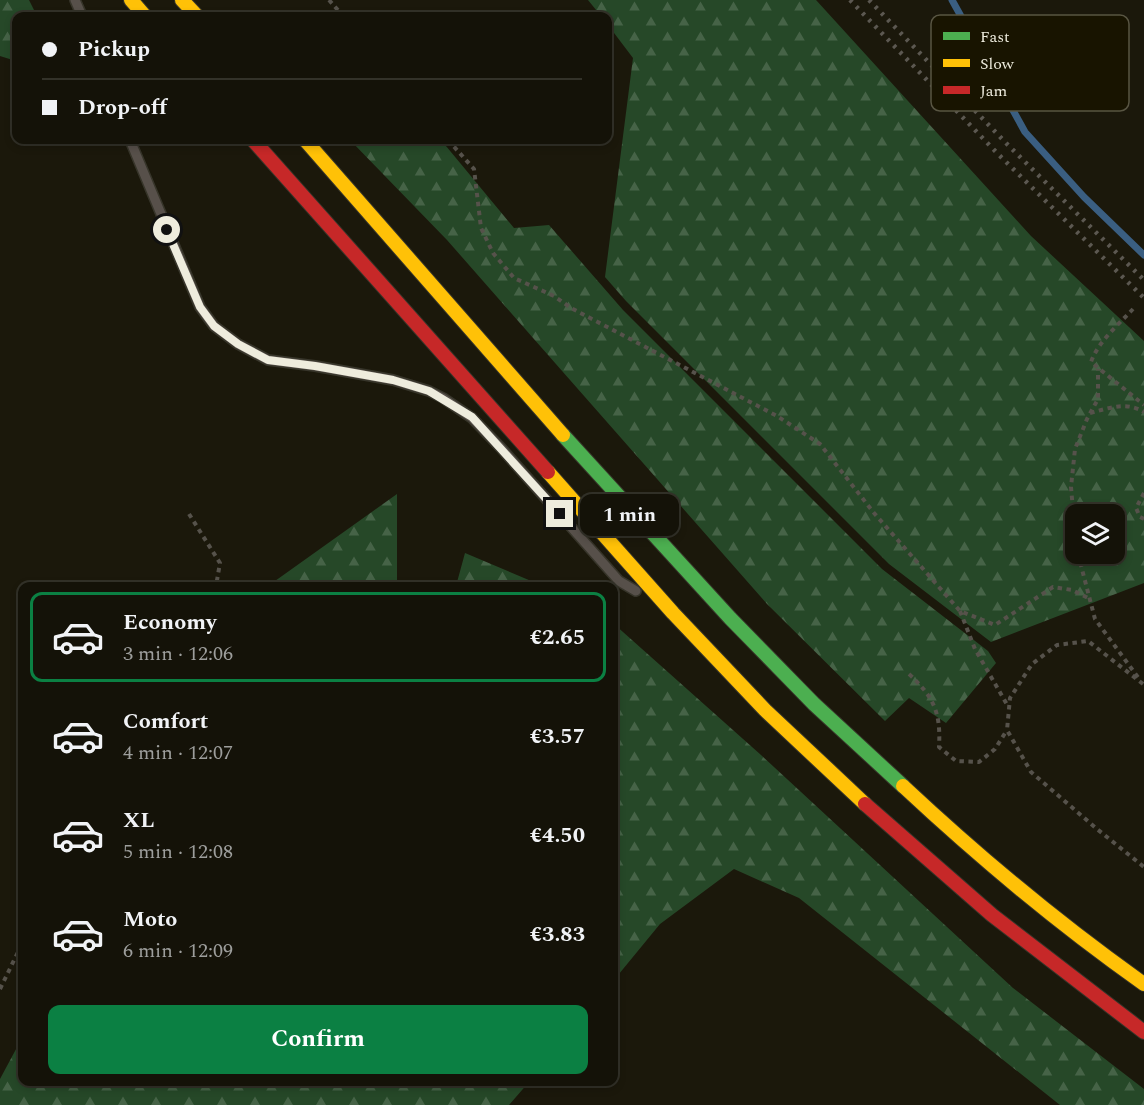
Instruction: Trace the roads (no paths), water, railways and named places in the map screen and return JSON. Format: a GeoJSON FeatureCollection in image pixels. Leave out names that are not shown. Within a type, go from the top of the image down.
{"type":"FeatureCollection","features":[{"type":"Feature","properties":{"kind":"highway"},"geometry":{"type":"LineString","coordinates":[[130,0],[141,12]]}},
{"type":"Feature","properties":{"kind":"highway"},"geometry":{"type":"LineString","coordinates":[[182,0],[192,12]]}},
{"type":"Feature","properties":{"kind":"highway"},"geometry":{"type":"LineString","coordinates":[[257,144],[673,613],[782,726],[924,857],[992,915],[1144,1032]]}},
{"type":"Feature","properties":{"kind":"highway"},"geometry":{"type":"LineString","coordinates":[[309,144],[628,509],[796,686],[943,824],[1098,952],[1144,984]]}},
{"type":"Feature","properties":{"kind":"lane"},"geometry":{"type":"LineString","coordinates":[[132,144],[200,307],[214,326],[238,344],[268,360],[393,380],[429,391],[443,398],[472,417],[619,581],[673,613]]}},
{"type":"Feature","properties":{"kind":"waterway"},"geometry":{"type":"LineString","coordinates":[[952,0],[960,15]]}},
{"type":"Feature","properties":{"kind":"waterway"},"geometry":{"type":"LineString","coordinates":[[1013,111],[1025,132],[1084,197],[1144,255]]}},
{"type":"Feature","properties":{"kind":"railway"},"geometry":{"type":"LineString","coordinates":[[850,0],[931,84]]}},
{"type":"Feature","properties":{"kind":"railway"},"geometry":{"type":"LineString","coordinates":[[869,0],[931,65]]}},
{"type":"Feature","properties":{"kind":"railway"},"geometry":{"type":"LineString","coordinates":[[957,111],[1144,298]]}},
{"type":"Feature","properties":{"kind":"railway"},"geometry":{"type":"LineString","coordinates":[[975,111],[1144,280]]}}]}
